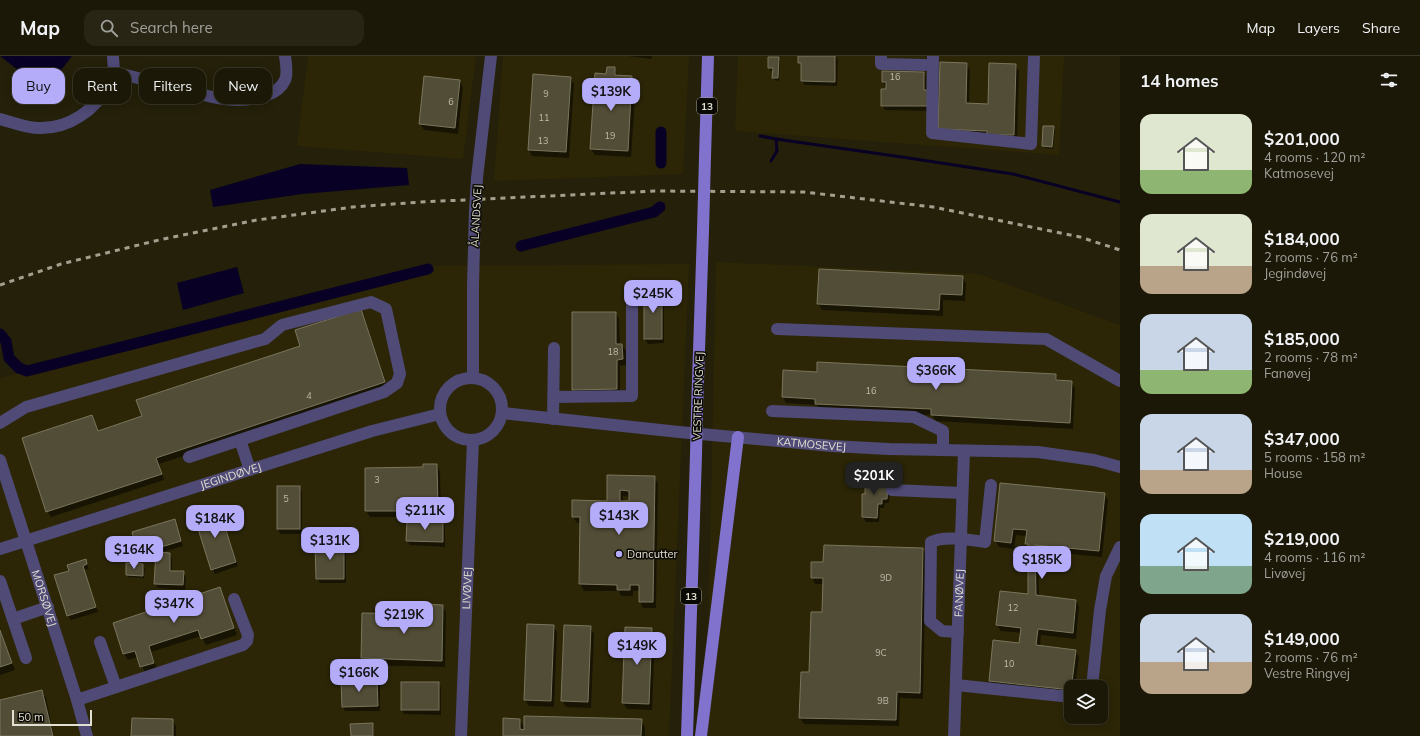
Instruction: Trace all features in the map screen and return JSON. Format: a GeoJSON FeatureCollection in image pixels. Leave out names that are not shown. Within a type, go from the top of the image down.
{"type":"FeatureCollection","features":[{"type":"Feature","properties":{"kind":"main road","name":"VESTRE RINGVEJ"},"geometry":{"type":"LineString","coordinates":[[687,736],[708,56]]}},
{"type":"Feature","properties":{"kind":"main road"},"geometry":{"type":"LineString","coordinates":[[701,736],[738,437]]}},
{"type":"Feature","properties":{"kind":"street"},"geometry":{"type":"LineString","coordinates":[[113,56],[114,68]]}},
{"type":"Feature","properties":{"kind":"street"},"geometry":{"type":"LineString","coordinates":[[131,76],[214,98],[239,100],[257,98],[270,94],[279,88],[285,80],[285,56]]}},
{"type":"Feature","properties":{"kind":"street","name":"ÅLANDSVEJ"},"geometry":{"type":"LineString","coordinates":[[473,377],[475,210],[477,178],[491,56]]}},
{"type":"Feature","properties":{"kind":"street"},"geometry":{"type":"LineString","coordinates":[[881,56],[881,64],[929,61],[932,133],[1031,144],[1034,56]]}},
{"type":"Feature","properties":{"kind":"street"},"geometry":{"type":"LineString","coordinates":[[0,119],[39,128],[56,126],[72,122],[86,113],[95,104]]}},
{"type":"Feature","properties":{"kind":"street"},"geometry":{"type":"LineString","coordinates":[[0,110],[16,123]]}},
{"type":"Feature","properties":{"kind":"street"},"geometry":{"type":"LineString","coordinates":[[0,423],[26,407],[265,340],[282,325],[371,302],[386,309],[400,374],[396,383],[384,392],[189,457]]}},
{"type":"Feature","properties":{"kind":"street"},"geometry":{"type":"LineString","coordinates":[[554,397],[632,396],[632,305]]}},
{"type":"Feature","properties":{"kind":"street"},"geometry":{"type":"LineString","coordinates":[[777,329],[1046,339],[1120,381]]}},
{"type":"Feature","properties":{"kind":"street"},"geometry":{"type":"LineString","coordinates":[[553,419],[554,348]]}},
{"type":"Feature","properties":{"kind":"street"},"geometry":{"type":"LineString","coordinates":[[473,377],[483,379],[492,385],[498,393],[502,403],[502,413],[499,423],[492,432],[483,438],[473,440],[464,439],[455,436],[443,423],[440,414],[440,405],[442,396],[447,388],[454,382],[463,378],[473,377]]}},
{"type":"Feature","properties":{"kind":"street"},"geometry":{"type":"LineString","coordinates":[[772,411],[914,417],[943,431],[943,450]]}},
{"type":"Feature","properties":{"kind":"street","name":"KATMOSEVEJ"},"geometry":{"type":"LineString","coordinates":[[502,413],[832,446],[1038,452],[1094,460],[1120,466]]}},
{"type":"Feature","properties":{"kind":"street","name":"JEGINDØVEJ"},"geometry":{"type":"LineString","coordinates":[[0,550],[372,431],[440,414]]}},
{"type":"Feature","properties":{"kind":"street"},"geometry":{"type":"LineString","coordinates":[[240,440],[250,470]]}},
{"type":"Feature","properties":{"kind":"street","name":"LIVØVEJ"},"geometry":{"type":"LineString","coordinates":[[461,736],[473,440]]}},
{"type":"Feature","properties":{"kind":"street","name":"FANØVEJ"},"geometry":{"type":"LineString","coordinates":[[954,736],[964,450]]}},
{"type":"Feature","properties":{"kind":"street","name":"MORSØVEJ"},"geometry":{"type":"LineString","coordinates":[[0,461],[48,607],[87,736]]}},
{"type":"Feature","properties":{"kind":"street"},"geometry":{"type":"LineString","coordinates":[[958,632],[942,631],[930,621],[930,542],[936,539],[961,539],[985,542],[991,485]]}},
{"type":"Feature","properties":{"kind":"street"},"geometry":{"type":"LineString","coordinates":[[892,490],[962,493]]}},
{"type":"Feature","properties":{"kind":"street"},"geometry":{"type":"LineString","coordinates":[[1093,680],[1100,610],[1106,576],[1120,547]]}},
{"type":"Feature","properties":{"kind":"street"},"geometry":{"type":"LineString","coordinates":[[0,581],[26,658]]}},
{"type":"Feature","properties":{"kind":"street"},"geometry":{"type":"LineString","coordinates":[[77,700],[243,645],[247,641],[248,635],[234,599]]}},
{"type":"Feature","properties":{"kind":"street"},"geometry":{"type":"LineString","coordinates":[[13,618],[48,607]]}},
{"type":"Feature","properties":{"kind":"street"},"geometry":{"type":"LineString","coordinates":[[100,642],[116,687]]}},
{"type":"Feature","properties":{"kind":"street"},"geometry":{"type":"LineString","coordinates":[[956,685],[1064,696]]}},
{"type":"Feature","properties":{"kind":"shaded area"},"geometry":{"type":"Polygon","coordinates":[[[0,56],[72,56],[63,68],[15,68],[0,56]]]}},
{"type":"Feature","properties":{"kind":"shaded area"},"geometry":{"type":"Polygon","coordinates":[[[308,56],[476,56],[463,159],[297,146],[308,56]]]}},
{"type":"Feature","properties":{"kind":"shaded area"},"geometry":{"type":"Polygon","coordinates":[[[503,56],[689,56],[683,174],[494,181],[503,56]]]}},
{"type":"Feature","properties":{"kind":"shaded area"},"geometry":{"type":"Polygon","coordinates":[[[738,56],[1064,56],[1059,155],[735,131],[738,56]]]}},
{"type":"Feature","properties":{"kind":"shaded area"},"geometry":{"type":"Polygon","coordinates":[[[300,164],[407,168],[409,185],[302,194],[213,207],[210,190],[300,164]]]}},
{"type":"Feature","properties":{"kind":"shaded area"},"geometry":{"type":"Polygon","coordinates":[[[716,262],[979,274],[1120,325],[1120,736],[706,736],[716,262]]]}},
{"type":"Feature","properties":{"kind":"shaded area"},"geometry":{"type":"Polygon","coordinates":[[[689,264],[669,736],[0,736],[0,378],[426,266],[689,264]]]}},
{"type":"Feature","properties":{"kind":"shaded area"},"geometry":{"type":"Polygon","coordinates":[[[237,267],[244,293],[183,310],[177,283],[237,267]]]}},
{"type":"Feature","properties":{"kind":"building"},"geometry":{"type":"Polygon","coordinates":[[[798,56],[835,56],[835,82],[801,81],[801,63],[798,63],[798,56]]]}},
{"type":"Feature","properties":{"kind":"building"},"geometry":{"type":"Polygon","coordinates":[[[768,57],[779,57],[778,78],[772,78],[773,68],[768,68],[768,57]]]}},
{"type":"Feature","properties":{"kind":"building"},"geometry":{"type":"Polygon","coordinates":[[[940,62],[967,63],[966,103],[988,104],[989,63],[1016,64],[1014,135],[987,135],[987,131],[938,129],[940,62]]]}},
{"type":"Feature","properties":{"kind":"building"},"geometry":{"type":"Polygon","coordinates":[[[607,67],[615,67],[615,75],[632,76],[628,151],[590,149],[595,73],[606,74],[607,67]]]}},
{"type":"Feature","properties":{"kind":"building"},"geometry":{"type":"Polygon","coordinates":[[[882,71],[924,72],[924,90],[929,90],[929,106],[881,106],[881,89],[886,89],[886,82],[882,82],[882,71]]]}},
{"type":"Feature","properties":{"kind":"building"},"geometry":{"type":"Polygon","coordinates":[[[533,74],[571,77],[566,152],[528,150],[533,74]]]}},
{"type":"Feature","properties":{"kind":"building"},"geometry":{"type":"Polygon","coordinates":[[[424,76],[460,80],[455,128],[419,124],[424,76]]]}},
{"type":"Feature","properties":{"kind":"building"},"geometry":{"type":"Polygon","coordinates":[[[1043,126],[1054,126],[1052,147],[1042,146],[1043,126]]]}},
{"type":"Feature","properties":{"kind":"building"},"geometry":{"type":"Polygon","coordinates":[[[819,269],[963,276],[962,295],[940,294],[939,310],[817,304],[819,269]]]}},
{"type":"Feature","properties":{"kind":"building"},"geometry":{"type":"Polygon","coordinates":[[[644,290],[662,290],[662,339],[644,339],[644,290]]]}},
{"type":"Feature","properties":{"kind":"building"},"geometry":{"type":"Polygon","coordinates":[[[361,309],[385,382],[156,458],[162,474],[46,512],[22,438],[92,415],[98,431],[142,416],[136,400],[300,346],[295,330],[361,309]]]}},
{"type":"Feature","properties":{"kind":"building"},"geometry":{"type":"Polygon","coordinates":[[[572,312],[616,312],[616,344],[622,344],[623,359],[617,360],[617,389],[572,390],[572,312]]]}},
{"type":"Feature","properties":{"kind":"building"},"geometry":{"type":"Polygon","coordinates":[[[817,362],[1056,374],[1056,380],[1072,381],[1070,423],[931,415],[931,409],[815,404],[815,399],[782,397],[783,370],[817,372],[817,362]]]}},
{"type":"Feature","properties":{"kind":"building"},"geometry":{"type":"Polygon","coordinates":[[[423,464],[437,464],[438,507],[408,507],[408,511],[365,511],[365,468],[423,467],[423,464]]]}},
{"type":"Feature","properties":{"kind":"building"},"geometry":{"type":"Polygon","coordinates":[[[607,475],[655,476],[653,602],[639,602],[639,585],[630,585],[630,590],[617,590],[617,585],[579,584],[580,517],[572,517],[572,500],[607,501],[607,475]],[[620,490],[620,501],[629,501],[629,491],[620,490]]]}},
{"type":"Feature","properties":{"kind":"building"},"geometry":{"type":"Polygon","coordinates":[[[865,476],[874,476],[874,478],[888,478],[887,499],[882,499],[882,504],[878,504],[877,518],[862,517],[862,494],[865,494],[865,476]]]}},
{"type":"Feature","properties":{"kind":"building"},"geometry":{"type":"Polygon","coordinates":[[[1000,483],[1105,493],[1099,551],[1035,545],[1036,595],[1076,600],[1073,633],[1038,629],[1036,645],[1076,650],[1072,680],[1064,680],[1064,689],[989,681],[993,640],[1019,643],[1021,628],[996,625],[1000,591],[1028,594],[1028,544],[1025,544],[1027,530],[1013,529],[1011,543],[994,541],[1000,483]]]}},
{"type":"Feature","properties":{"kind":"building"},"geometry":{"type":"Polygon","coordinates":[[[277,486],[300,486],[300,529],[277,529],[277,486]]]}},
{"type":"Feature","properties":{"kind":"building"},"geometry":{"type":"Polygon","coordinates":[[[219,508],[236,562],[211,570],[194,516],[219,508]]]}},
{"type":"Feature","properties":{"kind":"building"},"geometry":{"type":"Polygon","coordinates":[[[175,519],[181,541],[138,554],[132,532],[175,519]]]}},
{"type":"Feature","properties":{"kind":"building"},"geometry":{"type":"Polygon","coordinates":[[[407,520],[443,521],[443,542],[406,541],[407,520]]]}},
{"type":"Feature","properties":{"kind":"building"},"geometry":{"type":"Polygon","coordinates":[[[315,544],[344,544],[344,579],[316,579],[315,544]]]}},
{"type":"Feature","properties":{"kind":"building"},"geometry":{"type":"Polygon","coordinates":[[[824,545],[923,548],[920,693],[897,692],[896,720],[799,718],[801,672],[809,672],[811,612],[822,612],[823,578],[811,578],[811,562],[823,562],[824,545]]]}},
{"type":"Feature","properties":{"kind":"building"},"geometry":{"type":"Polygon","coordinates":[[[156,552],[170,553],[170,571],[184,571],[183,585],[154,584],[156,552]]]}},
{"type":"Feature","properties":{"kind":"building"},"geometry":{"type":"Polygon","coordinates":[[[86,559],[87,564],[83,566],[96,607],[67,616],[54,575],[69,571],[67,565],[86,559]]]}},
{"type":"Feature","properties":{"kind":"building"},"geometry":{"type":"Polygon","coordinates":[[[126,563],[143,564],[143,576],[126,575],[126,563]]]}},
{"type":"Feature","properties":{"kind":"building"},"geometry":{"type":"Polygon","coordinates":[[[220,587],[234,628],[201,639],[198,630],[149,646],[154,663],[140,667],[135,651],[123,654],[113,623],[220,587]]]}},
{"type":"Feature","properties":{"kind":"building"},"geometry":{"type":"Polygon","coordinates":[[[420,604],[443,605],[442,661],[361,658],[362,613],[419,614],[420,604]]]}},
{"type":"Feature","properties":{"kind":"building"},"geometry":{"type":"Polygon","coordinates":[[[527,624],[554,625],[551,701],[524,700],[527,624]]]}},
{"type":"Feature","properties":{"kind":"building"},"geometry":{"type":"Polygon","coordinates":[[[564,625],[591,626],[588,702],[561,701],[564,625]]]}},
{"type":"Feature","properties":{"kind":"building"},"geometry":{"type":"Polygon","coordinates":[[[625,627],[652,628],[649,704],[622,703],[625,627]]]}},
{"type":"Feature","properties":{"kind":"building"},"geometry":{"type":"Polygon","coordinates":[[[0,630],[12,663],[0,667],[0,630]]]}},
{"type":"Feature","properties":{"kind":"building"},"geometry":{"type":"Polygon","coordinates":[[[341,680],[377,680],[378,706],[342,707],[341,680]]]}},
{"type":"Feature","properties":{"kind":"building"},"geometry":{"type":"Polygon","coordinates":[[[401,682],[439,682],[439,710],[401,710],[401,682]]]}},
{"type":"Feature","properties":{"kind":"building"},"geometry":{"type":"Polygon","coordinates":[[[42,690],[53,736],[0,736],[0,700],[42,690]]]}},
{"type":"Feature","properties":{"kind":"building"},"geometry":{"type":"Polygon","coordinates":[[[524,716],[642,719],[641,736],[503,736],[503,718],[520,719],[520,729],[524,730],[524,716]]]}},
{"type":"Feature","properties":{"kind":"building"},"geometry":{"type":"Polygon","coordinates":[[[132,718],[173,719],[173,736],[131,736],[132,718]]]}},
{"type":"Feature","properties":{"kind":"building"},"geometry":{"type":"Polygon","coordinates":[[[373,723],[373,736],[351,736],[350,724],[373,723]]]}},
{"type":"Feature","properties":{"kind":"waterway"},"geometry":{"type":"LineString","coordinates":[[661,132],[661,163]]}},
{"type":"Feature","properties":{"kind":"waterway"},"geometry":{"type":"LineString","coordinates":[[760,136],[776,139],[777,151],[771,161]]}},
{"type":"Feature","properties":{"kind":"waterway"},"geometry":{"type":"LineString","coordinates":[[776,139],[1013,174],[1120,202]]}},
{"type":"Feature","properties":{"kind":"waterway"},"geometry":{"type":"LineString","coordinates":[[521,246],[654,212],[660,207]]}},
{"type":"Feature","properties":{"kind":"waterway"},"geometry":{"type":"LineString","coordinates":[[0,334],[6,341],[9,358],[19,368],[27,371],[428,269]]}},
{"type":"Feature","properties":{"kind":"railway"},"geometry":{"type":"LineString","coordinates":[[0,285],[61,264],[159,240],[257,220],[353,207],[421,202],[655,191],[804,192],[933,207],[1080,237],[1120,250]]}},
{"type":"Feature","properties":{"kind":"place","name":"Dancutter"},"geometry":{"type":"Point","coordinates":[619,554]}}]}
